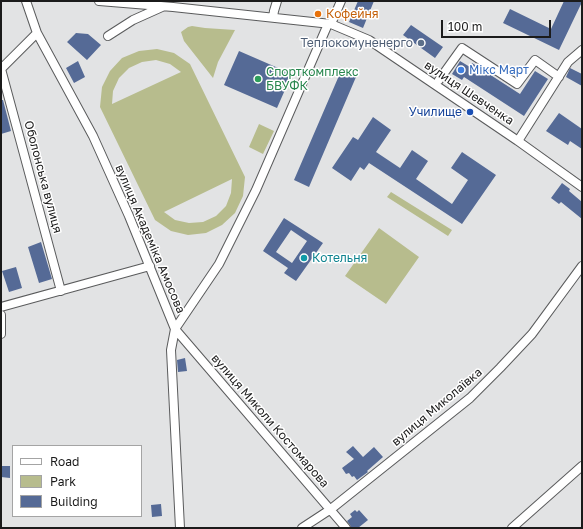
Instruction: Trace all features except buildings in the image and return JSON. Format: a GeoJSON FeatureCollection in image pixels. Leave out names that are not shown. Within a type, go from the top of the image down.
{"type":"FeatureCollection","features":[{"type":"Feature","properties":{"kind":"street","name":"вулиця Академіка Амосова"},"geometry":{"type":"LineString","coordinates":[[26,1],[37,33],[93,136],[129,216],[175,330],[171,350],[180,528]]}},
{"type":"Feature","properties":{"kind":"street","name":"вулиця Шевченка"},"geometry":{"type":"LineString","coordinates":[[100,1],[163,6],[175,4],[329,24],[369,40],[518,141],[582,187]]}},
{"type":"Feature","properties":{"kind":"street"},"geometry":{"type":"LineString","coordinates":[[273,17],[278,1]]}},
{"type":"Feature","properties":{"kind":"street"},"geometry":{"type":"LineString","coordinates":[[175,330],[220,264],[256,190],[329,24],[341,1]]}},
{"type":"Feature","properties":{"kind":"street"},"geometry":{"type":"LineString","coordinates":[[108,36],[133,20],[163,6]]}},
{"type":"Feature","properties":{"kind":"street"},"geometry":{"type":"LineString","coordinates":[[1,69],[37,33]]}},
{"type":"Feature","properties":{"kind":"street"},"geometry":{"type":"LineString","coordinates":[[439,80],[462,48],[517,84],[535,60],[559,77]]}},
{"type":"Feature","properties":{"kind":"street"},"geometry":{"type":"LineString","coordinates":[[518,141],[568,62],[582,50]]}},
{"type":"Feature","properties":{"kind":"street","name":"Оболонська вулиця"},"geometry":{"type":"LineString","coordinates":[[1,69],[61,291]]}},
{"type":"Feature","properties":{"kind":"street"},"geometry":{"type":"LineString","coordinates":[[1,307],[150,266]]}},
{"type":"Feature","properties":{"kind":"street","name":"вулиця Миколаївка"},"geometry":{"type":"LineString","coordinates":[[302,528],[331,509],[470,398],[532,334],[582,266]]}},
{"type":"Feature","properties":{"kind":"street"},"geometry":{"type":"LineString","coordinates":[[1,315],[1,334]]}},
{"type":"Feature","properties":{"kind":"street","name":"вулиця Миколи Костомарова"},"geometry":{"type":"LineString","coordinates":[[175,330],[346,528]]}},
{"type":"Feature","properties":{"kind":"street"},"geometry":{"type":"LineString","coordinates":[[512,528],[582,466]]}},
{"type":"Feature","properties":{"kind":"green space"},"geometry":{"type":"Polygon","coordinates":[[[192,26],[235,30],[218,62],[213,78],[184,41],[181,32],[192,26]]]}},
{"type":"Feature","properties":{"kind":"green space"},"geometry":{"type":"Polygon","coordinates":[[[157,49],[174,53],[190,64],[245,177],[243,196],[235,213],[222,225],[206,233],[188,235],[171,231],[155,220],[100,107],[102,87],[110,71],[122,58],[139,51],[157,49]],[[156,60],[142,62],[129,68],[119,78],[113,91],[112,104],[181,72],[170,64],[156,60]],[[232,179],[164,212],[175,220],[189,223],[203,222],[216,216],[226,206],[231,193],[232,179]]]}},
{"type":"Feature","properties":{"kind":"green space"},"geometry":{"type":"Polygon","coordinates":[[[259,124],[274,131],[263,154],[249,147],[259,124]]]}},
{"type":"Feature","properties":{"kind":"green space"},"geometry":{"type":"Polygon","coordinates":[[[391,192],[452,230],[448,236],[387,197],[391,192]]]}},
{"type":"Feature","properties":{"kind":"green space"},"geometry":{"type":"Polygon","coordinates":[[[379,228],[419,257],[386,304],[345,276],[379,228]]]}},
{"type":"Feature","properties":{"kind":"place","name":"Кофейня"},"geometry":{"type":"Point","coordinates":[318,14]}},
{"type":"Feature","properties":{"kind":"place","name":"Теплокомуненерго"},"geometry":{"type":"Point","coordinates":[421,43]}},
{"type":"Feature","properties":{"kind":"place","name":"Мікс Март"},"geometry":{"type":"Point","coordinates":[461,70]}},
{"type":"Feature","properties":{"kind":"place","name":"Спорткомплекс БВУФК"},"geometry":{"type":"Point","coordinates":[258,79]}},
{"type":"Feature","properties":{"kind":"place","name":"Училище"},"geometry":{"type":"Point","coordinates":[470,112]}},
{"type":"Feature","properties":{"kind":"place","name":"Котельня"},"geometry":{"type":"Point","coordinates":[304,258]}}]}
